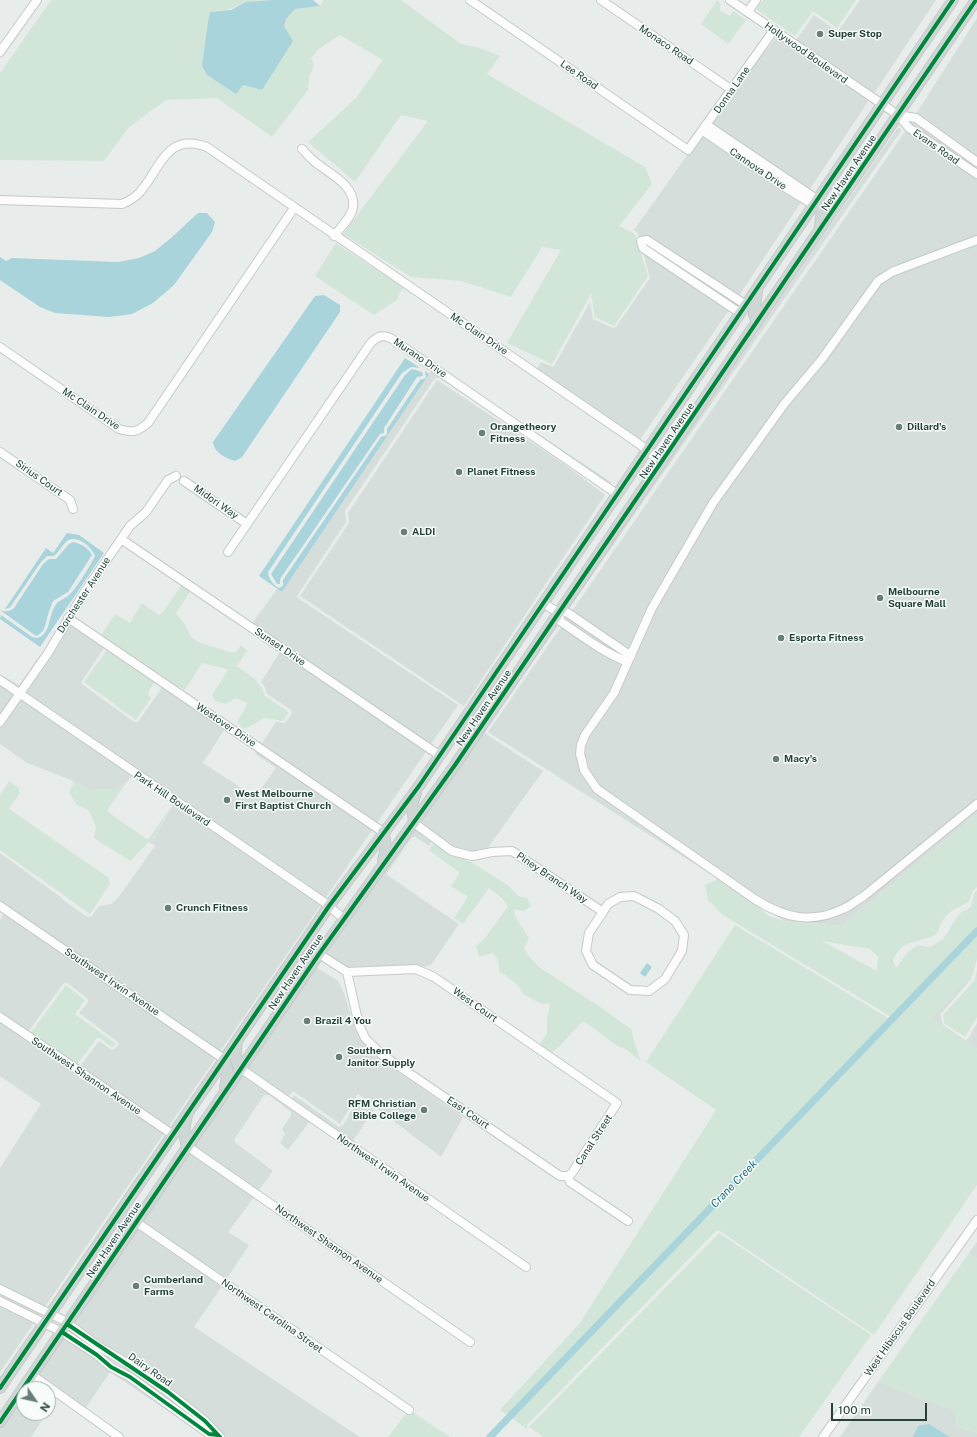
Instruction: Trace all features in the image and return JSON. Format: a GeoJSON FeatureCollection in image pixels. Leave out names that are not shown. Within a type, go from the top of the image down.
{"type":"FeatureCollection","features":[{"type":"Feature","properties":{"kind":"main road","name":"New Haven Avenue"},"geometry":{"type":"LineString","coordinates":[[0,1388],[329,906],[419,786],[758,285],[816,203],[954,0]]}},
{"type":"Feature","properties":{"kind":"main road","name":"New Haven Avenue"},"geometry":{"type":"LineString","coordinates":[[0,1422],[319,954],[455,766],[976,0]]}},
{"type":"Feature","properties":{"kind":"main road"},"geometry":{"type":"LineString","coordinates":[[816,203],[821,204],[822,213],[819,231]]}},
{"type":"Feature","properties":{"kind":"main road"},"geometry":{"type":"LineString","coordinates":[[757,323],[754,314],[754,306],[758,285]]}},
{"type":"Feature","properties":{"kind":"main road"},"geometry":{"type":"LineString","coordinates":[[743,309],[749,326],[747,337]]}},
{"type":"Feature","properties":{"kind":"main road"},"geometry":{"type":"LineString","coordinates":[[414,823],[412,805],[419,786]]}},
{"type":"Feature","properties":{"kind":"main road"},"geometry":{"type":"LineString","coordinates":[[382,866],[386,848],[386,840],[383,832]]}},
{"type":"Feature","properties":{"kind":"main road"},"geometry":{"type":"LineString","coordinates":[[237,1039],[235,1057],[236,1064],[240,1068]]}},
{"type":"Feature","properties":{"kind":"main road"},"geometry":{"type":"LineString","coordinates":[[223,1093],[228,1073],[228,1066],[224,1058]]}},
{"type":"Feature","properties":{"kind":"main road"},"geometry":{"type":"LineString","coordinates":[[187,1112],[184,1130],[184,1138],[187,1146]]}},
{"type":"Feature","properties":{"kind":"main road"},"geometry":{"type":"LineString","coordinates":[[120,1212],[125,1225],[120,1247]]}},
{"type":"Feature","properties":{"kind":"street"},"geometry":{"type":"LineString","coordinates":[[0,52],[37,0]]}},
{"type":"Feature","properties":{"kind":"street","name":"Lee Road"},"geometry":{"type":"LineString","coordinates":[[470,0],[688,150]]}},
{"type":"Feature","properties":{"kind":"street","name":"Monaco Road"},"geometry":{"type":"LineString","coordinates":[[600,0],[732,90]]}},
{"type":"Feature","properties":{"kind":"street","name":"Hollywood Boulevard"},"geometry":{"type":"LineString","coordinates":[[730,0],[882,105]]}},
{"type":"Feature","properties":{"kind":"street"},"geometry":{"type":"LineString","coordinates":[[748,12],[756,0]]}},
{"type":"Feature","properties":{"kind":"street","name":"Donna Lane"},"geometry":{"type":"LineString","coordinates":[[688,150],[774,30]]}},
{"type":"Feature","properties":{"kind":"street","name":"Evans Road"},"geometry":{"type":"LineString","coordinates":[[882,105],[898,115],[909,128],[977,174]]}},
{"type":"Feature","properties":{"kind":"street","name":"Evans Road"},"geometry":{"type":"LineString","coordinates":[[898,115],[916,118],[977,162]]}},
{"type":"Feature","properties":{"kind":"street","name":"Cannova Drive"},"geometry":{"type":"LineString","coordinates":[[705,128],[816,203]]}},
{"type":"Feature","properties":{"kind":"street","name":"Mc Clain Drive"},"geometry":{"type":"LineString","coordinates":[[0,200],[122,204],[131,200],[140,193],[168,152],[176,146],[185,143],[206,147],[647,450],[662,462]]}},
{"type":"Feature","properties":{"kind":"street"},"geometry":{"type":"LineString","coordinates":[[302,149],[314,162],[335,175],[352,195],[353,208],[348,218],[334,236]]}},
{"type":"Feature","properties":{"kind":"street","name":"Mc Clain Drive"},"geometry":{"type":"LineString","coordinates":[[0,347],[120,429],[132,433],[140,430],[148,423],[294,208]]}},
{"type":"Feature","properties":{"kind":"street"},"geometry":{"type":"LineString","coordinates":[[648,240],[743,309],[643,248],[641,241],[648,240]]}},
{"type":"Feature","properties":{"kind":"street"},"geometry":{"type":"LineString","coordinates":[[977,240],[892,272],[878,281],[822,359],[785,403],[713,503],[652,608],[614,693],[585,734],[581,745],[580,754],[584,770],[597,789],[771,909],[791,917],[820,917],[844,909],[864,896],[977,804]]}},
{"type":"Feature","properties":{"kind":"street","name":"Murano Drive"},"geometry":{"type":"LineString","coordinates":[[228,552],[370,344],[376,338],[381,336],[387,336],[392,339],[617,494]]}},
{"type":"Feature","properties":{"kind":"street","name":"Sirius Court"},"geometry":{"type":"LineString","coordinates":[[0,452],[70,500],[73,509]]}},
{"type":"Feature","properties":{"kind":"street","name":"Dorchester Avenue"},"geometry":{"type":"LineString","coordinates":[[0,722],[48,653],[68,618],[120,539],[130,526],[146,512],[168,480],[176,476]]}},
{"type":"Feature","properties":{"kind":"street","name":"Midori Way"},"geometry":{"type":"LineString","coordinates":[[184,481],[247,524]]}},
{"type":"Feature","properties":{"kind":"street","name":"Sunset Drive"},"geometry":{"type":"LineString","coordinates":[[120,539],[439,755]]}},
{"type":"Feature","properties":{"kind":"street"},"geometry":{"type":"LineString","coordinates":[[543,603],[559,613],[568,613],[630,659]]}},
{"type":"Feature","properties":{"kind":"street","name":"Westover Drive"},"geometry":{"type":"LineString","coordinates":[[68,618],[383,832]]}},
{"type":"Feature","properties":{"kind":"street","name":"Park Hill Boulevard"},"geometry":{"type":"LineString","coordinates":[[0,680],[329,906],[344,918]]}},
{"type":"Feature","properties":{"kind":"street","name":"Piney Branch Way"},"geometry":{"type":"LineString","coordinates":[[414,823],[452,851],[472,856],[492,852],[512,851],[603,912]]}},
{"type":"Feature","properties":{"kind":"street"},"geometry":{"type":"LineString","coordinates":[[634,896],[659,909],[676,922],[684,936],[682,951],[664,979],[649,991],[630,990],[593,965],[586,951],[589,932],[603,912],[608,904],[620,897],[634,896]]}},
{"type":"Feature","properties":{"kind":"street","name":"Southwest Irwin Avenue"},"geometry":{"type":"LineString","coordinates":[[0,906],[224,1058]]}},
{"type":"Feature","properties":{"kind":"street"},"geometry":{"type":"LineString","coordinates":[[319,954],[347,972]]}},
{"type":"Feature","properties":{"kind":"street","name":"West Court"},"geometry":{"type":"LineString","coordinates":[[347,972],[416,969],[434,977],[618,1103]]}},
{"type":"Feature","properties":{"kind":"street","name":"East Court"},"geometry":{"type":"LineString","coordinates":[[347,972],[359,1025],[365,1038],[381,1054],[560,1176],[568,1176],[570,1182],[628,1221]]}},
{"type":"Feature","properties":{"kind":"street","name":"Southwest Shannon Avenue"},"geometry":{"type":"LineString","coordinates":[[0,1017],[172,1134]]}},
{"type":"Feature","properties":{"kind":"street","name":"Northwest Irwin Avenue"},"geometry":{"type":"LineString","coordinates":[[240,1068],[526,1267]]}},
{"type":"Feature","properties":{"kind":"street","name":"Canal Street"},"geometry":{"type":"LineString","coordinates":[[568,1176],[572,1173],[618,1103]]}},
{"type":"Feature","properties":{"kind":"street","name":"Northwest Shannon Avenue"},"geometry":{"type":"LineString","coordinates":[[187,1146],[470,1342]]}},
{"type":"Feature","properties":{"kind":"street","name":"West Hibiscus Boulevard"},"geometry":{"type":"LineString","coordinates":[[823,1437],[977,1220]]}},
{"type":"Feature","properties":{"kind":"street","name":"Northwest Carolina Street"},"geometry":{"type":"LineString","coordinates":[[136,1222],[409,1410]]}},
{"type":"Feature","properties":{"kind":"street","name":"Dairy Road"},"geometry":{"type":"LineString","coordinates":[[0,1289],[50,1315],[63,1320],[65,1328]]}},
{"type":"Feature","properties":{"kind":"street","name":"Dairy Road"},"geometry":{"type":"LineString","coordinates":[[0,1301],[44,1324],[65,1328],[111,1367],[130,1377],[209,1434],[218,1436]]}},
{"type":"Feature","properties":{"kind":"street"},"geometry":{"type":"LineString","coordinates":[[32,1375],[119,1437]]}},
{"type":"Feature","properties":{"kind":"shaded area"},"geometry":{"type":"Polygon","coordinates":[[[860,0],[936,0],[873,95],[782,31],[794,39],[797,39],[814,15],[836,30],[839,30],[860,0]]]}},
{"type":"Feature","properties":{"kind":"shaded area"},"geometry":{"type":"Polygon","coordinates":[[[977,18],[977,814],[841,926],[784,921],[488,732],[904,133],[977,18]]]}},
{"type":"Feature","properties":{"kind":"shaded area"},"geometry":{"type":"Polygon","coordinates":[[[777,37],[869,100],[740,294],[639,441],[535,371],[541,362],[554,366],[590,302],[593,319],[613,328],[616,327],[650,278],[638,233],[634,230],[735,88],[777,37]]]}},
{"type":"Feature","properties":{"kind":"shaded area"},"geometry":{"type":"Polygon","coordinates":[[[898,127],[902,130],[568,610],[567,609],[898,127]]]}},
{"type":"Feature","properties":{"kind":"shaded area"},"geometry":{"type":"Polygon","coordinates":[[[435,365],[611,482],[605,491],[565,461],[439,378],[435,378],[345,511],[346,522],[297,596],[458,705],[44,1308],[0,1285],[0,1168],[41,1104],[0,1076],[0,920],[4,913],[0,907],[0,853],[87,917],[92,916],[99,906],[111,904],[118,898],[155,846],[149,842],[156,835],[173,804],[132,775],[126,783],[115,789],[91,790],[66,778],[27,763],[0,744],[0,674],[19,685],[40,655],[43,657],[68,624],[104,648],[82,681],[82,684],[134,722],[138,722],[165,683],[228,724],[203,763],[255,797],[276,768],[255,754],[276,722],[285,723],[292,713],[291,710],[267,694],[265,687],[261,682],[280,652],[248,629],[277,589],[282,592],[435,365]],[[66,982],[28,1032],[78,1069],[99,1041],[112,1050],[118,1046],[119,1043],[79,1013],[88,1002],[88,999],[66,982]]]}},
{"type":"Feature","properties":{"kind":"shaded area"},"geometry":{"type":"Polygon","coordinates":[[[437,380],[564,464],[605,495],[464,706],[300,596],[349,523],[348,513],[437,380]]]}},
{"type":"Feature","properties":{"kind":"shaded area"},"geometry":{"type":"Polygon","coordinates":[[[557,622],[559,624],[485,731],[486,734],[543,771],[487,849],[472,852],[454,848],[419,822],[557,622]]]}},
{"type":"Feature","properties":{"kind":"shaded area"},"geometry":{"type":"Polygon","coordinates":[[[415,828],[432,840],[429,846],[415,837],[412,837],[387,875],[459,924],[431,965],[421,967],[347,968],[326,955],[415,828]]]}},
{"type":"Feature","properties":{"kind":"shaded area"},"geometry":{"type":"Polygon","coordinates":[[[311,964],[338,981],[344,993],[355,1028],[375,1056],[463,1117],[441,1157],[358,1094],[340,1124],[293,1091],[286,1100],[240,1069],[311,964]]]}},
{"type":"Feature","properties":{"kind":"shaded area"},"geometry":{"type":"Polygon","coordinates":[[[973,974],[971,979],[940,1015],[943,1025],[965,1040],[968,1039],[977,1023],[977,1049],[931,1019],[973,974]]]}},
{"type":"Feature","properties":{"kind":"shaded area"},"geometry":{"type":"Polygon","coordinates":[[[243,1074],[310,1121],[288,1150],[280,1143],[285,1134],[282,1129],[291,1115],[291,1112],[269,1095],[264,1095],[234,1140],[273,1171],[258,1191],[193,1146],[243,1074]]]}},
{"type":"Feature","properties":{"kind":"shaded area"},"geometry":{"type":"Polygon","coordinates":[[[294,1095],[339,1127],[343,1125],[359,1098],[374,1110],[352,1142],[291,1099],[294,1095]]]}},
{"type":"Feature","properties":{"kind":"shaded area"},"geometry":{"type":"Polygon","coordinates":[[[190,1151],[255,1196],[228,1232],[249,1245],[226,1280],[141,1222],[190,1151]]]}},
{"type":"Feature","properties":{"kind":"shaded area"},"geometry":{"type":"Polygon","coordinates":[[[137,1227],[222,1286],[194,1327],[360,1437],[226,1437],[72,1323],[137,1227]]]}},
{"type":"Feature","properties":{"kind":"shaded area"},"geometry":{"type":"Polygon","coordinates":[[[977,1242],[977,1259],[969,1253],[977,1242]]]}},
{"type":"Feature","properties":{"kind":"shaded area"},"geometry":{"type":"Polygon","coordinates":[[[0,1292],[40,1313],[38,1317],[0,1297],[0,1292]]]}},
{"type":"Feature","properties":{"kind":"shaded area"},"geometry":{"type":"Polygon","coordinates":[[[0,1305],[34,1323],[0,1372],[0,1305]]]}},
{"type":"Feature","properties":{"kind":"shaded area"},"geometry":{"type":"Polygon","coordinates":[[[63,1337],[128,1380],[206,1437],[110,1372],[85,1409],[56,1388],[56,1381],[45,1381],[37,1375],[63,1337]]]}},
{"type":"Feature","properties":{"kind":"shaded area"},"geometry":{"type":"Polygon","coordinates":[[[878,1382],[955,1411],[957,1426],[977,1433],[977,1437],[840,1437],[878,1382]]]}},
{"type":"Feature","properties":{"kind":"shaded area"},"geometry":{"type":"Polygon","coordinates":[[[16,1405],[16,1421],[42,1421],[31,1437],[0,1437],[0,1428],[16,1405]]]}},
{"type":"Feature","properties":{"kind":"green space"},"geometry":{"type":"Polygon","coordinates":[[[51,0],[273,0],[247,2],[227,10],[210,12],[202,66],[243,85],[262,90],[286,19],[295,9],[320,6],[324,0],[401,0],[461,44],[480,48],[500,56],[487,74],[645,167],[652,184],[619,226],[635,234],[648,276],[614,326],[595,317],[591,294],[552,364],[507,343],[561,250],[542,247],[511,297],[461,281],[411,277],[343,234],[428,121],[401,115],[355,182],[308,142],[356,98],[383,60],[340,35],[320,48],[311,58],[314,66],[309,77],[308,90],[272,137],[217,98],[166,100],[129,127],[104,161],[0,160],[0,73],[51,0]]]}},
{"type":"Feature","properties":{"kind":"green space"},"geometry":{"type":"Polygon","coordinates":[[[717,0],[720,3],[720,10],[730,16],[733,11],[746,20],[728,44],[701,24],[717,0]]]}},
{"type":"Feature","properties":{"kind":"green space"},"geometry":{"type":"Polygon","coordinates":[[[763,0],[856,0],[837,28],[813,11],[795,36],[756,9],[763,0]]]}},
{"type":"Feature","properties":{"kind":"green space"},"geometry":{"type":"Polygon","coordinates":[[[336,243],[404,288],[399,293],[398,299],[374,315],[315,276],[336,243]]]}},
{"type":"Feature","properties":{"kind":"green space"},"geometry":{"type":"Polygon","coordinates":[[[181,586],[185,587],[190,592],[176,613],[186,626],[191,637],[198,642],[232,653],[237,651],[241,645],[247,651],[237,666],[255,679],[262,688],[265,696],[289,712],[283,721],[265,718],[243,729],[237,722],[247,703],[236,698],[226,704],[215,701],[212,695],[228,670],[202,663],[185,690],[168,681],[100,637],[115,614],[130,623],[142,603],[159,615],[163,612],[181,586]]]}},
{"type":"Feature","properties":{"kind":"green space"},"geometry":{"type":"Polygon","coordinates":[[[107,650],[155,681],[148,693],[151,698],[136,720],[84,682],[107,650]]]}},
{"type":"Feature","properties":{"kind":"green space"},"geometry":{"type":"Polygon","coordinates":[[[9,781],[18,787],[20,793],[9,809],[108,877],[110,884],[90,914],[0,850],[0,795],[9,781]]]}},
{"type":"Feature","properties":{"kind":"green space"},"geometry":{"type":"Polygon","coordinates":[[[74,782],[92,790],[115,789],[126,783],[108,809],[108,812],[147,839],[150,837],[170,808],[156,835],[130,861],[94,838],[96,827],[89,811],[76,804],[69,792],[74,782]]]}},
{"type":"Feature","properties":{"kind":"green space"},"geometry":{"type":"Polygon","coordinates":[[[977,814],[977,887],[972,892],[969,902],[947,915],[944,918],[938,932],[934,936],[902,947],[893,961],[896,968],[908,952],[918,945],[930,947],[943,939],[960,913],[971,907],[974,894],[977,890],[977,930],[893,1018],[723,915],[708,900],[705,885],[718,879],[745,896],[769,916],[784,921],[841,926],[977,814]],[[822,941],[877,971],[878,957],[870,949],[822,941]]]}},
{"type":"Feature","properties":{"kind":"green space"},"geometry":{"type":"Polygon","coordinates":[[[434,843],[474,864],[509,886],[518,896],[527,898],[531,906],[524,911],[513,909],[516,918],[529,938],[524,948],[527,954],[539,967],[631,1029],[640,1061],[624,1048],[619,1047],[589,1025],[582,1022],[560,1046],[550,1054],[538,1046],[547,1034],[547,1019],[550,1003],[542,1004],[524,995],[517,984],[499,971],[498,960],[493,953],[479,957],[476,946],[486,937],[508,906],[503,899],[489,888],[463,924],[454,918],[468,897],[451,886],[460,873],[429,850],[434,843]]]}},
{"type":"Feature","properties":{"kind":"green space"},"geometry":{"type":"Polygon","coordinates":[[[735,925],[893,1021],[977,934],[977,959],[973,974],[932,1019],[977,1049],[977,1185],[874,1335],[717,1230],[527,1425],[527,1429],[500,1410],[580,1323],[716,1110],[646,1062],[735,925]]]}},
{"type":"Feature","properties":{"kind":"green space"},"geometry":{"type":"Polygon","coordinates":[[[977,970],[977,1017],[965,1037],[944,1023],[943,1015],[974,981],[977,970]]]}},
{"type":"Feature","properties":{"kind":"green space"},"geometry":{"type":"Polygon","coordinates":[[[66,985],[85,1000],[75,1014],[116,1044],[112,1047],[98,1037],[75,1067],[30,1034],[66,985]]]}},
{"type":"Feature","properties":{"kind":"green space"},"geometry":{"type":"Polygon","coordinates":[[[719,1233],[871,1335],[799,1437],[543,1437],[529,1427],[719,1233]]]}},
{"type":"Feature","properties":{"kind":"green space"},"geometry":{"type":"Polygon","coordinates":[[[969,1253],[977,1259],[977,1433],[957,1426],[954,1411],[878,1382],[969,1253]]]}},
{"type":"Feature","properties":{"kind":"green space"},"geometry":{"type":"Polygon","coordinates":[[[409,1410],[450,1437],[388,1437],[409,1410]]]}},
{"type":"Feature","properties":{"kind":"water"},"geometry":{"type":"Polygon","coordinates":[[[313,0],[320,6],[295,9],[286,19],[284,26],[293,41],[262,90],[243,85],[236,94],[207,75],[202,66],[210,12],[231,10],[246,2],[313,0]]]}},
{"type":"Feature","properties":{"kind":"water"},"geometry":{"type":"Polygon","coordinates":[[[198,213],[207,213],[215,222],[212,232],[174,285],[153,303],[132,314],[109,317],[55,313],[40,307],[0,280],[0,257],[6,261],[12,258],[118,262],[139,258],[155,251],[198,213]]]}},
{"type":"Feature","properties":{"kind":"water"},"geometry":{"type":"Polygon","coordinates":[[[324,295],[340,305],[340,312],[242,457],[235,461],[221,454],[214,446],[213,442],[315,296],[324,295]]]}},
{"type":"Feature","properties":{"kind":"water"},"geometry":{"type":"Polygon","coordinates":[[[405,358],[420,368],[411,367],[402,373],[268,572],[273,584],[277,587],[279,588],[283,586],[283,580],[381,437],[387,435],[387,429],[420,380],[426,378],[425,371],[429,374],[282,592],[259,576],[405,358]]]}},
{"type":"Feature","properties":{"kind":"water"},"geometry":{"type":"Polygon","coordinates":[[[412,369],[422,372],[423,376],[417,377],[384,428],[384,433],[380,434],[280,579],[280,584],[277,584],[271,574],[405,375],[412,369]]]}},
{"type":"Feature","properties":{"kind":"water"},"geometry":{"type":"Polygon","coordinates":[[[67,533],[79,535],[104,553],[40,647],[0,619],[1,615],[32,637],[36,638],[44,634],[47,630],[56,604],[66,598],[76,587],[95,556],[84,542],[71,539],[65,543],[54,556],[47,556],[41,562],[11,606],[5,609],[46,548],[53,553],[67,533]]]}},
{"type":"Feature","properties":{"kind":"water"},"geometry":{"type":"Polygon","coordinates":[[[73,542],[84,546],[92,555],[68,592],[53,601],[43,631],[37,636],[0,610],[7,611],[14,608],[43,564],[49,559],[56,559],[69,544],[73,542]]]}},
{"type":"Feature","properties":{"kind":"water"},"geometry":{"type":"Polygon","coordinates":[[[647,963],[652,967],[645,977],[640,973],[647,963]]]}},
{"type":"Feature","properties":{"kind":"water"},"geometry":{"type":"Polygon","coordinates":[[[929,1424],[950,1437],[913,1437],[918,1426],[929,1424]]]}},
{"type":"Feature","properties":{"kind":"waterway","name":"Crane Creek"},"geometry":{"type":"LineString","coordinates":[[490,1437],[977,931]]}},
{"type":"Feature","properties":{"kind":"cycle path"},"geometry":{"type":"LineString","coordinates":[[0,1388],[329,906],[419,786],[953,0]]}},
{"type":"Feature","properties":{"kind":"cycle path"},"geometry":{"type":"LineString","coordinates":[[0,1422],[319,954],[455,765],[976,0]]}},
{"type":"Feature","properties":{"kind":"cycle path"},"geometry":{"type":"LineString","coordinates":[[67,1324],[168,1392],[205,1421],[220,1437]]}},
{"type":"Feature","properties":{"kind":"cycle path"},"geometry":{"type":"LineString","coordinates":[[62,1332],[97,1355],[111,1367],[130,1377],[209,1434],[218,1435]]}},
{"type":"Feature","properties":{"kind":"place","name":"Super Stop"},"geometry":{"type":"Point","coordinates":[820,34]}},
{"type":"Feature","properties":{"kind":"place","name":"Dillard's"},"geometry":{"type":"Point","coordinates":[899,427]}},
{"type":"Feature","properties":{"kind":"place","name":"Orangetheory Fitness"},"geometry":{"type":"Point","coordinates":[482,433]}},
{"type":"Feature","properties":{"kind":"place","name":"Planet Fitness"},"geometry":{"type":"Point","coordinates":[459,472]}},
{"type":"Feature","properties":{"kind":"place","name":"ALDI"},"geometry":{"type":"Point","coordinates":[404,532]}},
{"type":"Feature","properties":{"kind":"place","name":"Melbourne Square Mall"},"geometry":{"type":"Point","coordinates":[880,598]}},
{"type":"Feature","properties":{"kind":"place","name":"Esporta Fitness"},"geometry":{"type":"Point","coordinates":[781,638]}},
{"type":"Feature","properties":{"kind":"place","name":"Macy's"},"geometry":{"type":"Point","coordinates":[776,759]}},
{"type":"Feature","properties":{"kind":"place","name":"West Melbourne First Baptist Church"},"geometry":{"type":"Point","coordinates":[227,800]}},
{"type":"Feature","properties":{"kind":"place","name":"Crunch Fitness"},"geometry":{"type":"Point","coordinates":[168,908]}},
{"type":"Feature","properties":{"kind":"place","name":"Brazil 4 You"},"geometry":{"type":"Point","coordinates":[307,1021]}},
{"type":"Feature","properties":{"kind":"place","name":"Southern Janitor Supply"},"geometry":{"type":"Point","coordinates":[339,1057]}},
{"type":"Feature","properties":{"kind":"place","name":"RFM Christian Bible College"},"geometry":{"type":"Point","coordinates":[424,1110]}},
{"type":"Feature","properties":{"kind":"place","name":"Cumberland Farms"},"geometry":{"type":"Point","coordinates":[136,1286]}}]}
